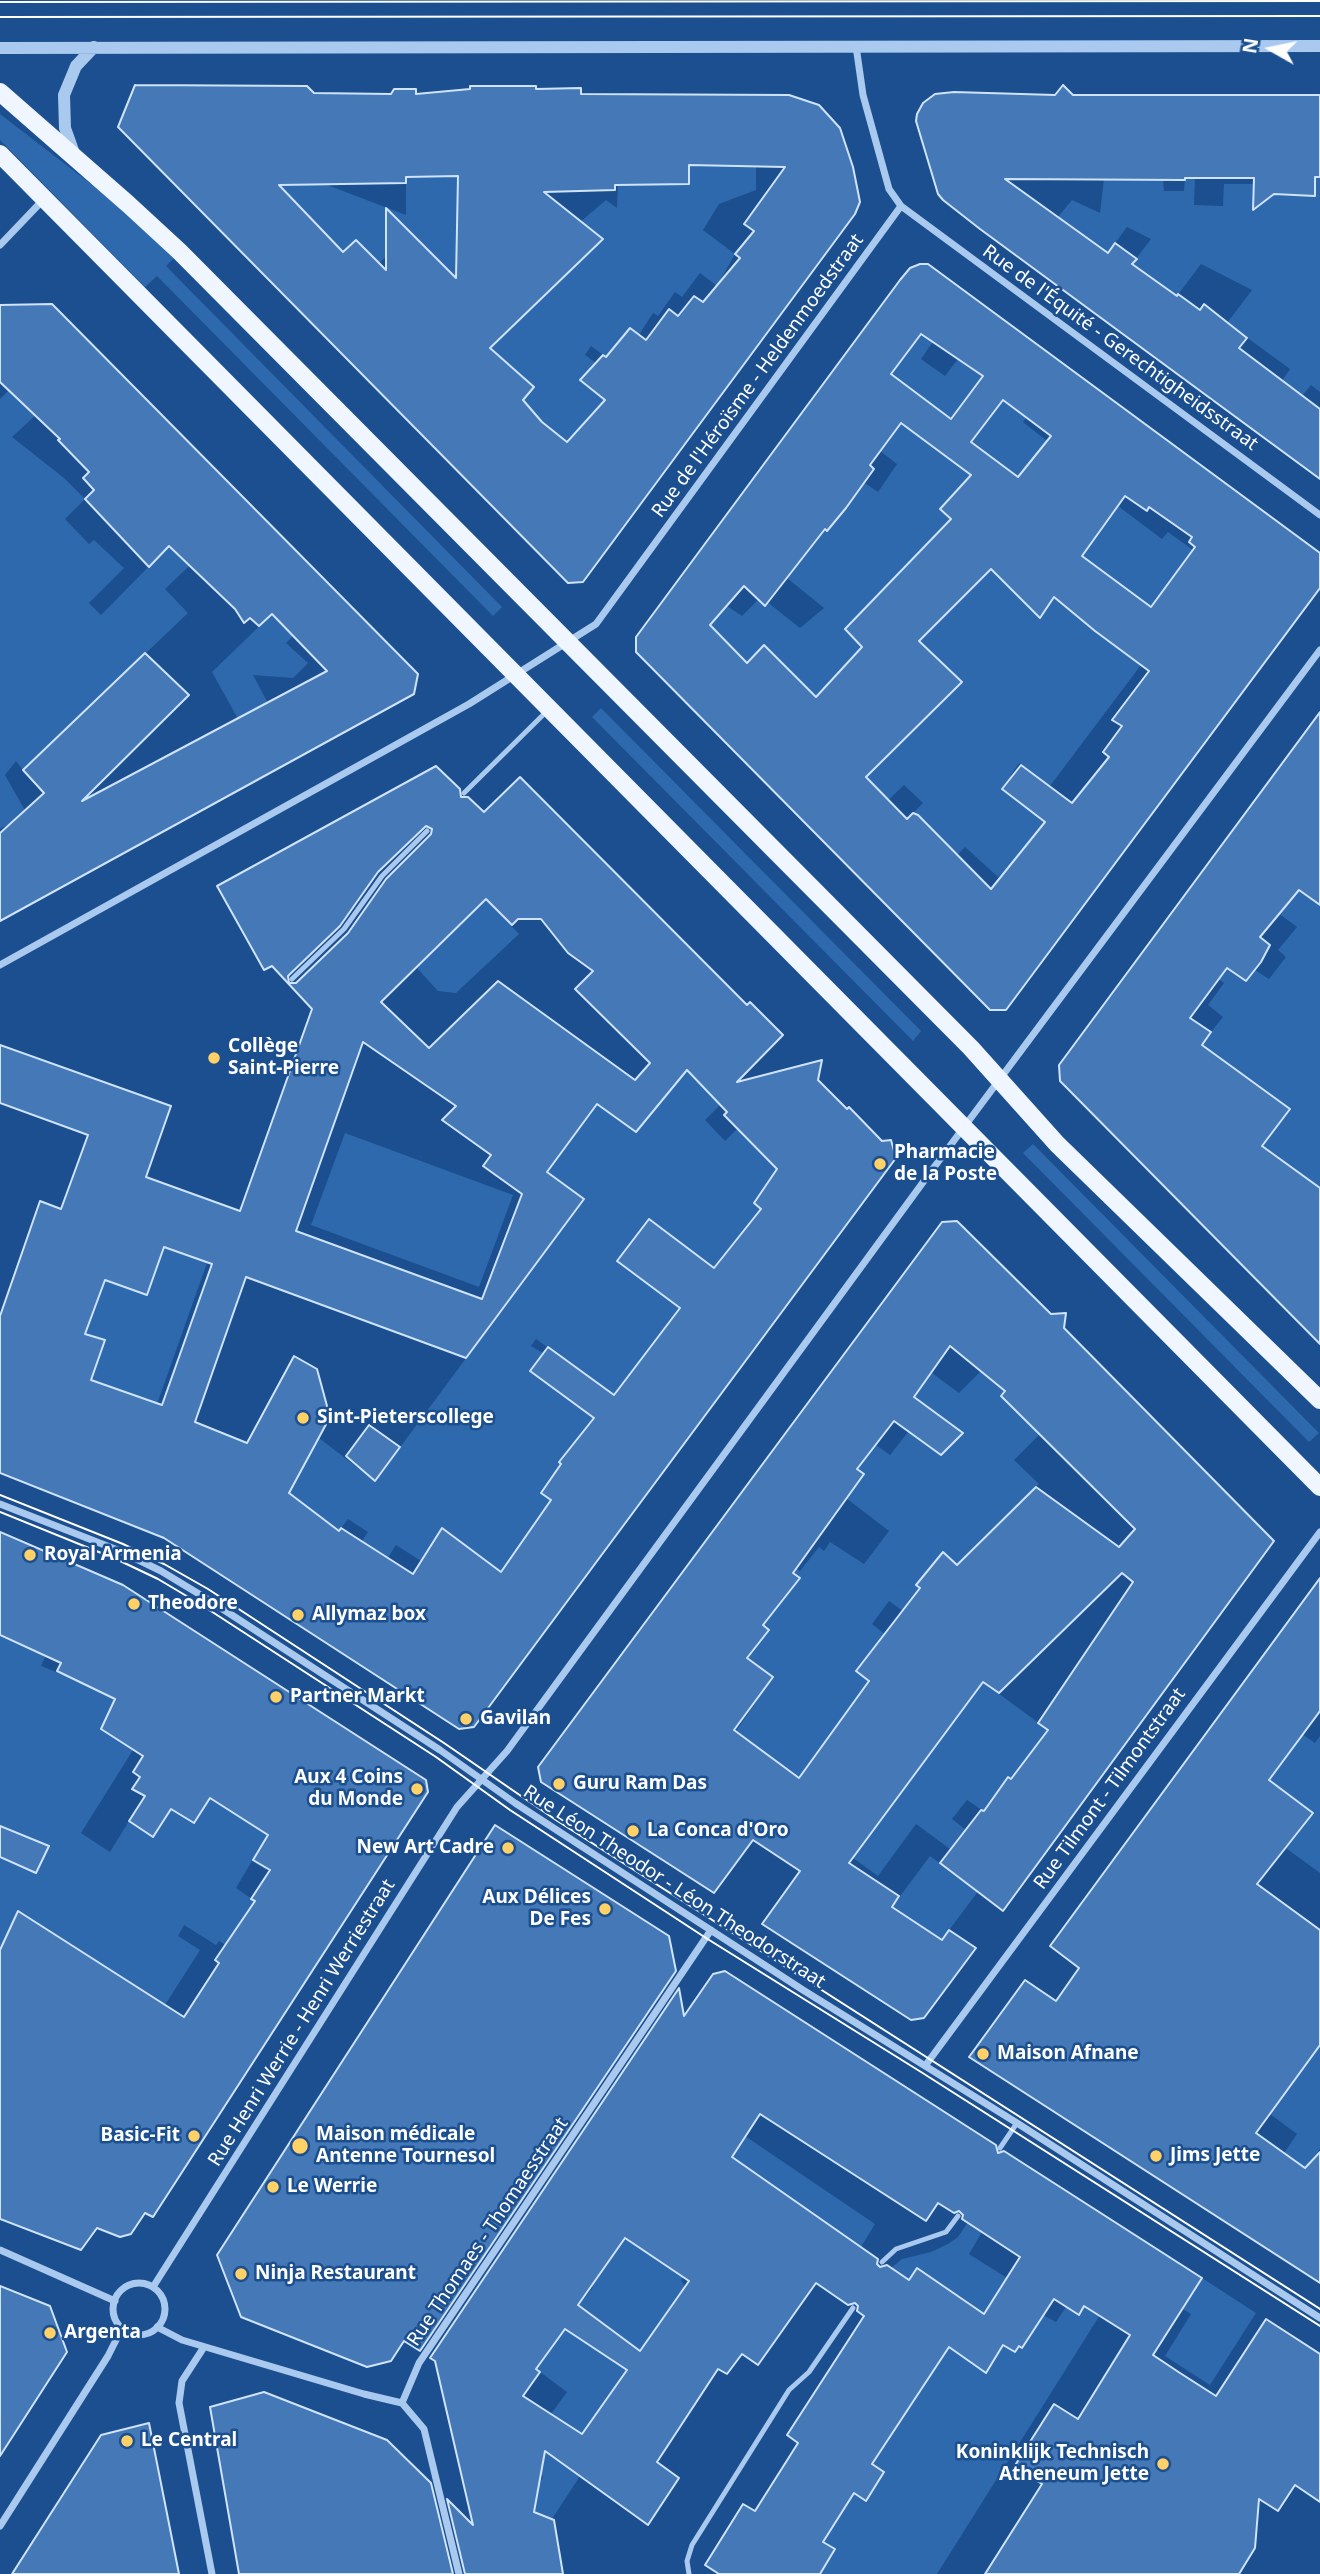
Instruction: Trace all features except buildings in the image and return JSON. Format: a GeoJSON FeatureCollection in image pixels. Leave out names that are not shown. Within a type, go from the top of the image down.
{"type":"FeatureCollection","features":[{"type":"Feature","properties":{"kind":"main road"},"geometry":{"type":"LineString","coordinates":[[0,92],[179,251],[971,1048],[1057,1144],[1320,1400]]}},
{"type":"Feature","properties":{"kind":"main road"},"geometry":{"type":"LineString","coordinates":[[0,154],[1320,1487]]}},
{"type":"Feature","properties":{"kind":"street"},"geometry":{"type":"LineString","coordinates":[[856,46],[863,95],[889,189],[901,206]]}},
{"type":"Feature","properties":{"kind":"street"},"geometry":{"type":"LineString","coordinates":[[0,48],[1320,46]]}},
{"type":"Feature","properties":{"kind":"street"},"geometry":{"type":"LineString","coordinates":[[77,159],[65,128],[64,95],[76,66],[94,47]]}},
{"type":"Feature","properties":{"kind":"street"},"geometry":{"type":"LineString","coordinates":[[0,245],[44,198]]}},
{"type":"Feature","properties":{"kind":"street","name":"Rue de l'Équité - Gerechtigheidsstraat"},"geometry":{"type":"LineString","coordinates":[[901,206],[1320,515]]}},
{"type":"Feature","properties":{"kind":"street","name":"Rue de l'Héroïsme - Heldenmoedstraat"},"geometry":{"type":"LineString","coordinates":[[0,965],[442,720],[517,676],[596,624],[901,206]]}},
{"type":"Feature","properties":{"kind":"street","name":"Rue Henri Werrie - Henri Werriestraat"},"geometry":{"type":"LineString","coordinates":[[153,2287],[451,1818],[507,1751],[999,1080],[1320,650]]}},
{"type":"Feature","properties":{"kind":"street","name":"Rue Léon Theodor - Léon Theodorstraat"},"geometry":{"type":"LineString","coordinates":[[0,1504],[120,1551],[161,1571],[215,1604],[711,1930],[1320,2318]]}},
{"type":"Feature","properties":{"kind":"street","name":"Rue Tilmont - Tilmontstraat"},"geometry":{"type":"LineString","coordinates":[[925,2066],[1320,1532]]}},
{"type":"Feature","properties":{"kind":"street","name":"Rue Thomaes - Thomaesstraat"},"geometry":{"type":"LineString","coordinates":[[402,2403],[419,2363],[711,1930]]}},
{"type":"Feature","properties":{"kind":"street"},"geometry":{"type":"LineString","coordinates":[[0,2250],[115,2301]]}},
{"type":"Feature","properties":{"kind":"street"},"geometry":{"type":"LineString","coordinates":[[130,2284],[153,2287],[164,2301],[165,2311],[157,2327],[144,2334],[128,2332],[114,2316],[115,2301],[130,2284]]}},
{"type":"Feature","properties":{"kind":"street"},"geometry":{"type":"LineString","coordinates":[[157,2327],[182,2340],[204,2347],[402,2403],[424,2429],[459,2574]]}},
{"type":"Feature","properties":{"kind":"street"},"geometry":{"type":"LineString","coordinates":[[0,2526],[108,2356],[122,2328]]}},
{"type":"Feature","properties":{"kind":"street"},"geometry":{"type":"LineString","coordinates":[[204,2347],[182,2381],[179,2403],[212,2574]]}},
{"type":"Feature","properties":{"kind":"lane"},"geometry":{"type":"LineString","coordinates":[[464,793],[549,708]]}},
{"type":"Feature","properties":{"kind":"lane"},"geometry":{"type":"LineString","coordinates":[[292,979],[344,929],[382,876],[427,831]]}},
{"type":"Feature","properties":{"kind":"lane"},"geometry":{"type":"LineString","coordinates":[[1000,2148],[1017,2123]]}},
{"type":"Feature","properties":{"kind":"lane"},"geometry":{"type":"LineString","coordinates":[[882,2262],[896,2249],[946,2232],[958,2216]]}},
{"type":"Feature","properties":{"kind":"lane"},"geometry":{"type":"LineString","coordinates":[[689,2574],[688,2552],[699,2534],[789,2390],[808,2372],[853,2308]]}},
{"type":"Feature","properties":{"kind":"shaded area"},"geometry":{"type":"Polygon","coordinates":[[[0,114],[100,191],[175,257],[166,266],[502,607],[493,616],[157,276],[145,287],[0,140],[0,114]]]}},
{"type":"Feature","properties":{"kind":"shaded area"},"geometry":{"type":"Polygon","coordinates":[[[406,141],[457,168],[457,220],[469,266],[443,292],[399,243],[371,272],[355,255],[363,247],[356,240],[343,252],[274,184],[288,170],[406,215],[406,141]]]}},
{"type":"Feature","properties":{"kind":"shaded area"},"geometry":{"type":"Polygon","coordinates":[[[689,163],[756,163],[756,190],[719,204],[703,230],[735,254],[717,286],[700,273],[682,297],[675,292],[658,316],[653,313],[639,335],[637,380],[591,346],[585,355],[596,363],[580,381],[605,400],[566,441],[561,437],[557,440],[499,426],[534,387],[513,371],[491,348],[535,303],[558,241],[606,200],[617,208],[618,182],[689,184],[689,163]]]}},
{"type":"Feature","properties":{"kind":"shaded area"},"geometry":{"type":"Polygon","coordinates":[[[1134,169],[1134,180],[1163,180],[1164,191],[1184,191],[1185,178],[1195,178],[1194,205],[1223,206],[1224,184],[1254,184],[1254,199],[1268,199],[1273,195],[1314,196],[1315,177],[1320,177],[1320,392],[1311,385],[1302,396],[1282,381],[1290,369],[1227,323],[1252,290],[1201,264],[1174,300],[1132,264],[1151,239],[1127,227],[1108,253],[1058,217],[1072,200],[1100,213],[1104,179],[1134,169]]]}},
{"type":"Feature","properties":{"kind":"shaded area"},"geometry":{"type":"Polygon","coordinates":[[[921,321],[939,333],[921,359],[945,376],[958,359],[983,376],[951,419],[922,439],[984,485],[845,629],[863,648],[817,698],[754,678],[739,654],[721,636],[703,627],[727,606],[742,616],[761,597],[800,628],[824,608],[787,578],[805,554],[815,522],[827,530],[865,483],[878,492],[897,464],[871,444],[891,374],[921,321]]]}},
{"type":"Feature","properties":{"kind":"shaded area"},"geometry":{"type":"Polygon","coordinates":[[[12,387],[37,414],[12,437],[64,478],[85,499],[65,519],[89,544],[94,540],[124,568],[89,603],[101,615],[184,531],[204,552],[165,589],[188,613],[23,770],[16,761],[5,775],[27,814],[0,829],[0,399],[12,387]]]}},
{"type":"Feature","properties":{"kind":"shaded area"},"geometry":{"type":"Polygon","coordinates":[[[1003,400],[1027,417],[1023,422],[1047,441],[1010,487],[994,459],[971,442],[1003,400]]]}},
{"type":"Feature","properties":{"kind":"shaded area"},"geometry":{"type":"Polygon","coordinates":[[[1118,506],[1162,539],[1168,532],[1193,550],[1182,593],[1168,583],[1151,607],[1095,631],[1141,665],[1050,786],[1019,763],[1011,775],[1060,815],[998,877],[965,847],[953,859],[913,813],[923,803],[904,785],[882,806],[860,784],[962,683],[919,641],[1001,559],[1029,587],[1020,598],[1029,607],[1043,588],[1071,611],[1081,556],[1118,506]]]}},
{"type":"Feature","properties":{"kind":"shaded area"},"geometry":{"type":"Polygon","coordinates":[[[273,613],[293,636],[286,643],[308,663],[293,678],[253,675],[268,703],[238,719],[212,672],[273,613]]]}},
{"type":"Feature","properties":{"kind":"shaded area"},"geometry":{"type":"Polygon","coordinates":[[[601,708],[921,1031],[913,1041],[592,717],[601,708]]]}},
{"type":"Feature","properties":{"kind":"shaded area"},"geometry":{"type":"Polygon","coordinates":[[[1286,879],[1320,905],[1320,1230],[1318,1187],[1263,1146],[1289,1109],[1253,1082],[1217,1117],[1147,1026],[1211,1032],[1223,1017],[1208,1005],[1224,983],[1208,971],[1205,952],[1245,981],[1255,970],[1269,979],[1286,957],[1278,950],[1297,927],[1262,901],[1286,879]]]}},
{"type":"Feature","properties":{"kind":"shaded area"},"geometry":{"type":"Polygon","coordinates":[[[486,899],[519,934],[456,993],[438,991],[416,967],[486,899]]]}},
{"type":"Feature","properties":{"kind":"shaded area"},"geometry":{"type":"Polygon","coordinates":[[[688,1050],[712,1088],[708,1093],[720,1105],[705,1120],[725,1141],[743,1123],[783,1171],[763,1190],[754,1203],[761,1209],[714,1268],[649,1219],[617,1261],[687,1314],[651,1347],[638,1363],[622,1402],[536,1339],[531,1346],[543,1353],[531,1371],[603,1425],[584,1450],[574,1443],[559,1462],[569,1470],[559,1468],[544,1488],[542,1494],[551,1500],[533,1524],[509,1577],[442,1528],[425,1554],[466,1584],[395,1601],[421,1561],[396,1545],[382,1567],[356,1550],[368,1532],[348,1519],[339,1531],[282,1506],[319,1438],[375,1481],[584,1199],[547,1172],[597,1104],[636,1132],[677,1082],[688,1050]]]}},
{"type":"Feature","properties":{"kind":"shaded area"},"geometry":{"type":"Polygon","coordinates":[[[345,1133],[513,1195],[479,1287],[311,1225],[345,1133]]]}},
{"type":"Feature","properties":{"kind":"shaded area"},"geometry":{"type":"Polygon","coordinates":[[[1033,1144],[1319,1433],[1309,1442],[1023,1153],[1033,1144]]]}},
{"type":"Feature","properties":{"kind":"shaded area"},"geometry":{"type":"Polygon","coordinates":[[[164,1247],[207,1263],[157,1404],[121,1444],[89,1378],[104,1340],[85,1334],[105,1280],[147,1295],[164,1247]]]}},
{"type":"Feature","properties":{"kind":"shaded area"},"geometry":{"type":"Polygon","coordinates":[[[928,1370],[959,1393],[981,1371],[1005,1391],[1001,1396],[1015,1410],[1022,1403],[1056,1418],[1014,1460],[1039,1484],[947,1574],[933,1564],[916,1584],[928,1593],[907,1614],[889,1601],[872,1624],[897,1644],[799,1778],[736,1731],[756,1702],[736,1686],[762,1692],[773,1678],[747,1658],[751,1616],[793,1566],[800,1571],[819,1547],[824,1551],[830,1542],[864,1564],[889,1531],[846,1498],[864,1474],[857,1469],[876,1445],[890,1455],[909,1431],[932,1411],[914,1397],[928,1370]]]}},
{"type":"Feature","properties":{"kind":"shaded area"},"geometry":{"type":"Polygon","coordinates":[[[40,1631],[54,1636],[41,1666],[76,1680],[129,1667],[101,1729],[133,1750],[81,1833],[110,1852],[129,1821],[171,1809],[194,1823],[210,1798],[283,1844],[266,1870],[252,1861],[236,1888],[255,1901],[235,1930],[239,1953],[219,1941],[216,1945],[184,1925],[178,1936],[200,1950],[165,2005],[18,1911],[0,1950],[0,1857],[36,1873],[43,1858],[3,1840],[8,1829],[0,1826],[0,1633],[31,1650],[40,1631]]]}},
{"type":"Feature","properties":{"kind":"shaded area"},"geometry":{"type":"Polygon","coordinates":[[[983,1682],[1055,1735],[1017,1783],[1008,1777],[985,1812],[967,1800],[952,1819],[966,1830],[950,1849],[916,1824],[878,1876],[853,1858],[983,1682]]]}},
{"type":"Feature","properties":{"kind":"shaded area"},"geometry":{"type":"Polygon","coordinates":[[[1302,1734],[1315,1743],[1320,1736],[1320,1873],[1239,1814],[1287,1821],[1300,1803],[1269,1780],[1302,1734]]]}},
{"type":"Feature","properties":{"kind":"shaded area"},"geometry":{"type":"Polygon","coordinates":[[[930,1856],[945,1867],[948,1865],[988,1878],[935,1949],[909,1934],[917,1923],[892,1907],[930,1856]]]}},
{"type":"Feature","properties":{"kind":"shaded area"},"geometry":{"type":"Polygon","coordinates":[[[1320,2045],[1320,2149],[1305,2168],[1284,2153],[1297,2134],[1270,2114],[1320,2045]]]}},
{"type":"Feature","properties":{"kind":"shaded area"},"geometry":{"type":"Polygon","coordinates":[[[745,2136],[875,2224],[861,2247],[755,2173],[681,2280],[685,2287],[582,2434],[552,2415],[534,2439],[522,2394],[551,2414],[567,2392],[536,2369],[593,2287],[584,2281],[601,2255],[610,2261],[625,2238],[745,2136]]]}},
{"type":"Feature","properties":{"kind":"shaded area"},"geometry":{"type":"Polygon","coordinates":[[[968,2222],[982,2232],[969,2254],[1007,2278],[958,2354],[986,2373],[1003,2345],[1015,2352],[1019,2346],[1022,2348],[1043,2315],[1056,2322],[1066,2307],[1079,2314],[1090,2297],[1105,2307],[937,2574],[820,2574],[835,2549],[823,2542],[854,2493],[866,2501],[872,2464],[889,2440],[879,2433],[890,2416],[901,2422],[917,2397],[907,2390],[941,2360],[972,2306],[917,2269],[909,2280],[891,2268],[902,2259],[931,2252],[948,2244],[958,2237],[968,2222]]]}},
{"type":"Feature","properties":{"kind":"shaded area"},"geometry":{"type":"Polygon","coordinates":[[[1202,2278],[1256,2313],[1210,2385],[1165,2356],[1191,2314],[1183,2309],[1202,2278]]]}},
{"type":"Feature","properties":{"kind":"shaded area"},"geometry":{"type":"Polygon","coordinates":[[[538,2446],[580,2476],[552,2519],[534,2512],[543,2476],[521,2463],[538,2446]]]}},
{"type":"Feature","properties":{"kind":"tram line"},"geometry":{"type":"LineString","coordinates":[[0,2],[1320,1]]}},
{"type":"Feature","properties":{"kind":"tram line"},"geometry":{"type":"LineString","coordinates":[[0,17],[1320,16]]}},
{"type":"Feature","properties":{"kind":"tram line"},"geometry":{"type":"LineString","coordinates":[[0,1495],[123,1544],[208,1589],[444,1743],[556,1820],[1320,2309]]}},
{"type":"Feature","properties":{"kind":"tram line"},"geometry":{"type":"LineString","coordinates":[[0,1512],[116,1559],[158,1579],[200,1604],[436,1757],[510,1810],[706,1938],[1320,2326]]}},
{"type":"Feature","properties":{"kind":"place","name":"Collège Saint-Pierre"},"geometry":{"type":"Point","coordinates":[214,1058]}},
{"type":"Feature","properties":{"kind":"place","name":"Pharmacie de la Poste"},"geometry":{"type":"Point","coordinates":[880,1164]}},
{"type":"Feature","properties":{"kind":"place","name":"Sint-Pieterscollege"},"geometry":{"type":"Point","coordinates":[303,1418]}},
{"type":"Feature","properties":{"kind":"place","name":"Royal Armenia"},"geometry":{"type":"Point","coordinates":[30,1555]}},
{"type":"Feature","properties":{"kind":"place","name":"Theodore"},"geometry":{"type":"Point","coordinates":[134,1604]}},
{"type":"Feature","properties":{"kind":"place","name":"Allymaz box"},"geometry":{"type":"Point","coordinates":[298,1615]}},
{"type":"Feature","properties":{"kind":"place","name":"Partner Markt"},"geometry":{"type":"Point","coordinates":[276,1697]}},
{"type":"Feature","properties":{"kind":"place","name":"Gavilan"},"geometry":{"type":"Point","coordinates":[466,1719]}},
{"type":"Feature","properties":{"kind":"place","name":"Guru Ram Das"},"geometry":{"type":"Point","coordinates":[559,1784]}},
{"type":"Feature","properties":{"kind":"place","name":"Aux 4 Coins du Monde"},"geometry":{"type":"Point","coordinates":[417,1789]}},
{"type":"Feature","properties":{"kind":"place","name":"La Conca d'Oro"},"geometry":{"type":"Point","coordinates":[633,1831]}},
{"type":"Feature","properties":{"kind":"place","name":"New Art Cadre"},"geometry":{"type":"Point","coordinates":[508,1848]}},
{"type":"Feature","properties":{"kind":"place","name":"Aux Délices De Fes"},"geometry":{"type":"Point","coordinates":[605,1909]}},
{"type":"Feature","properties":{"kind":"place","name":"Maison Afnane"},"geometry":{"type":"Point","coordinates":[983,2054]}},
{"type":"Feature","properties":{"kind":"place","name":"Basic-Fit"},"geometry":{"type":"Point","coordinates":[194,2136]}},
{"type":"Feature","properties":{"kind":"place","name":"Maison médicale Antenne Tournesol"},"geometry":{"type":"Point","coordinates":[300,2146]}},
{"type":"Feature","properties":{"kind":"place","name":"Jims Jette"},"geometry":{"type":"Point","coordinates":[1156,2156]}},
{"type":"Feature","properties":{"kind":"place","name":"Le Werrie"},"geometry":{"type":"Point","coordinates":[273,2187]}},
{"type":"Feature","properties":{"kind":"place","name":"Ninja Restaurant"},"geometry":{"type":"Point","coordinates":[241,2274]}},
{"type":"Feature","properties":{"kind":"place","name":"Argenta"},"geometry":{"type":"Point","coordinates":[50,2333]}},
{"type":"Feature","properties":{"kind":"place","name":"Le Central"},"geometry":{"type":"Point","coordinates":[127,2441]}},
{"type":"Feature","properties":{"kind":"place","name":"Koninklijk Technisch Atheneum Jette"},"geometry":{"type":"Point","coordinates":[1163,2464]}}]}
